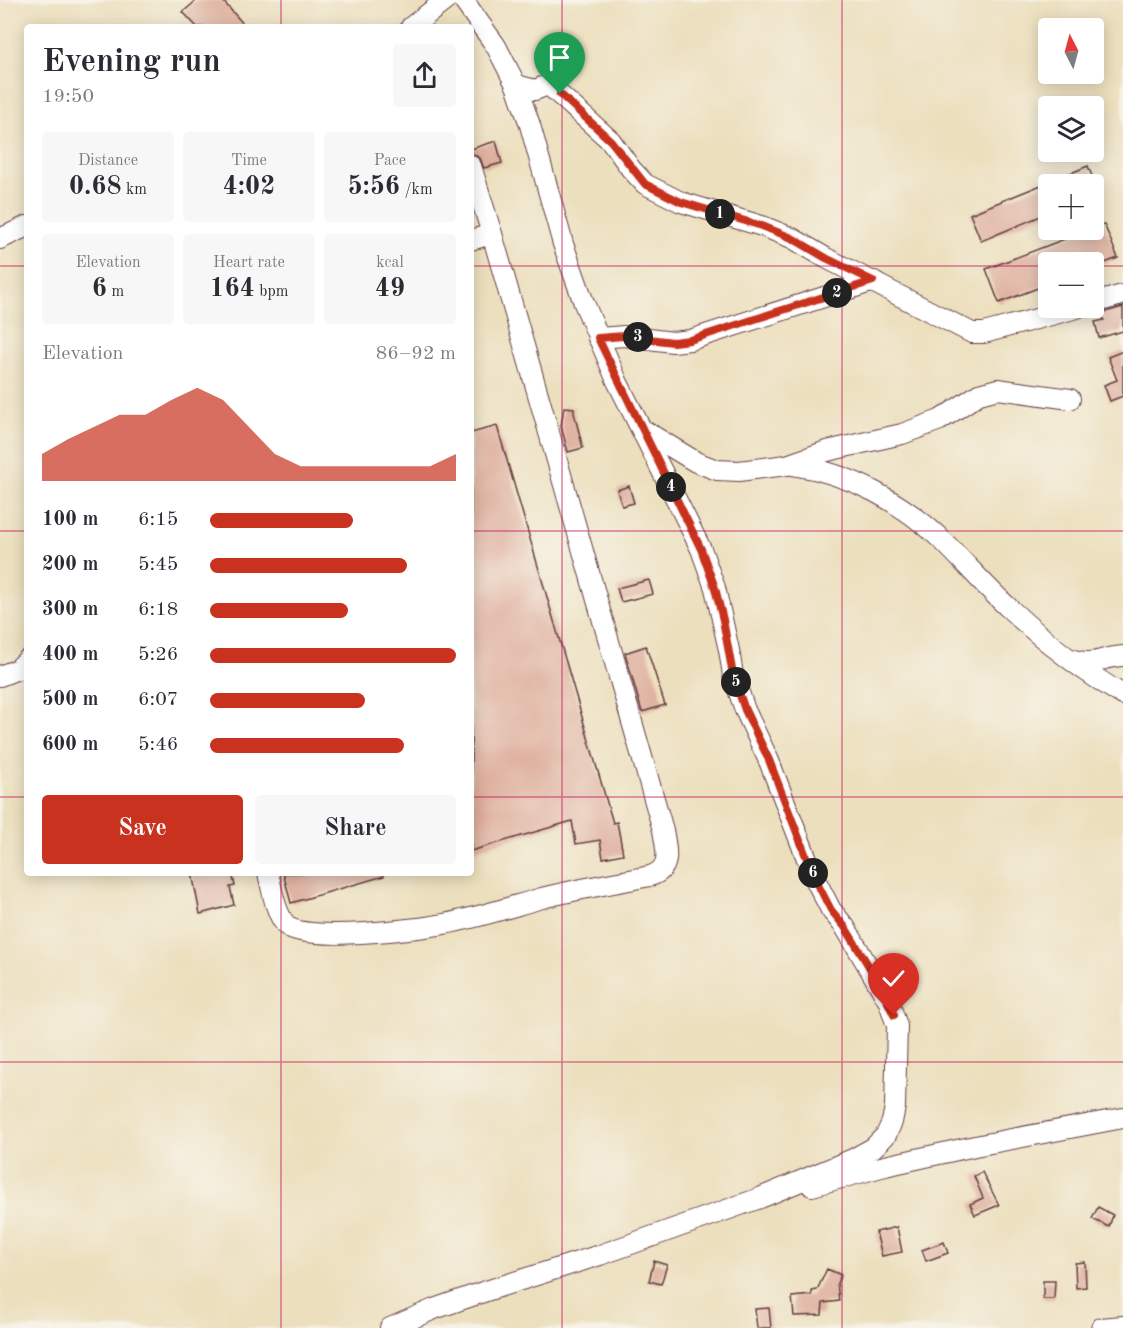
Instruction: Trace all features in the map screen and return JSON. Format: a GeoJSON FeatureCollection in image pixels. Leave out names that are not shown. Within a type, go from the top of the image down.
{"type":"FeatureCollection","features":[{"type":"Feature","properties":{"kind":"street"},"geometry":{"type":"LineString","coordinates":[[415,24],[446,0]]}},
{"type":"Feature","properties":{"kind":"street"},"geometry":{"type":"LineString","coordinates":[[390,1328],[434,1309],[617,1249],[760,1198],[853,1159],[873,1148],[886,1135],[895,1107],[897,1026],[889,1002],[845,927],[831,910],[814,877],[769,760],[745,710],[733,675],[715,588],[701,549],[598,338],[563,244],[530,125],[516,85],[496,46],[463,0]]}},
{"type":"Feature","properties":{"kind":"street"},"geometry":{"type":"LineString","coordinates":[[516,85],[535,90],[544,86],[551,87],[605,135],[638,177],[657,191],[701,209],[762,226],[792,238],[826,258],[972,333],[984,333],[1040,318]]}},
{"type":"Feature","properties":{"kind":"street"},"geometry":{"type":"LineString","coordinates":[[269,876],[278,907],[287,925],[299,932],[317,934],[402,930],[446,924],[545,897],[650,876],[659,873],[664,868],[667,858],[663,830],[474,176]]}},
{"type":"Feature","properties":{"kind":"street"},"geometry":{"type":"LineString","coordinates":[[0,239],[24,227]]}},
{"type":"Feature","properties":{"kind":"street"},"geometry":{"type":"LineString","coordinates":[[474,239],[492,234]]}},
{"type":"Feature","properties":{"kind":"street"},"geometry":{"type":"LineString","coordinates":[[598,338],[624,336],[673,342],[690,340],[873,281]]}},
{"type":"Feature","properties":{"kind":"street"},"geometry":{"type":"LineString","coordinates":[[1104,300],[1122,295]]}},
{"type":"Feature","properties":{"kind":"street"},"geometry":{"type":"LineString","coordinates":[[643,429],[696,462],[717,470],[747,470],[787,465],[827,451],[902,434],[940,420],[979,394],[998,389],[1070,399]]}},
{"type":"Feature","properties":{"kind":"street"},"geometry":{"type":"LineString","coordinates":[[787,465],[816,468],[831,473],[886,498],[916,518],[946,544],[1009,609],[1062,656],[1123,695]]}},
{"type":"Feature","properties":{"kind":"street"},"geometry":{"type":"LineString","coordinates":[[1062,656],[1089,663],[1123,656]]}},
{"type":"Feature","properties":{"kind":"street"},"geometry":{"type":"LineString","coordinates":[[0,676],[18,669],[24,663]]}},
{"type":"Feature","properties":{"kind":"street"},"geometry":{"type":"LineString","coordinates":[[783,1188],[810,1187],[885,1166],[975,1146],[1120,1123]]}},
{"type":"Feature","properties":{"kind":"street"},"geometry":{"type":"LineString","coordinates":[[1101,1328],[1123,1326]]}},
{"type":"Feature","properties":{"kind":"building"},"geometry":{"type":"Polygon","coordinates":[[[197,0],[222,0],[243,24],[194,24],[183,12],[197,0]]]}},
{"type":"Feature","properties":{"kind":"building"},"geometry":{"type":"Polygon","coordinates":[[[496,141],[502,163],[484,168],[480,158],[474,155],[474,148],[496,141]]]}},
{"type":"Feature","properties":{"kind":"building"},"geometry":{"type":"Polygon","coordinates":[[[1088,166],[1091,174],[1068,174],[1088,166]]]}},
{"type":"Feature","properties":{"kind":"building"},"geometry":{"type":"Polygon","coordinates":[[[1038,186],[1038,217],[981,241],[970,214],[1038,186]]]}},
{"type":"Feature","properties":{"kind":"building"},"geometry":{"type":"Polygon","coordinates":[[[1104,224],[1118,258],[1104,263],[1104,252],[1038,252],[1038,288],[999,303],[986,269],[1062,240],[1104,240],[1104,224]]]}},
{"type":"Feature","properties":{"kind":"building"},"geometry":{"type":"Polygon","coordinates":[[[1123,307],[1123,331],[1099,338],[1095,322],[1104,320],[1104,312],[1123,307]]]}},
{"type":"Feature","properties":{"kind":"building"},"geometry":{"type":"Polygon","coordinates":[[[1123,351],[1123,396],[1110,401],[1104,385],[1117,380],[1108,357],[1123,351]]]}},
{"type":"Feature","properties":{"kind":"building"},"geometry":{"type":"Polygon","coordinates":[[[564,407],[574,408],[583,448],[568,452],[561,426],[564,407]]]}},
{"type":"Feature","properties":{"kind":"building"},"geometry":{"type":"Polygon","coordinates":[[[497,426],[613,823],[617,822],[623,854],[603,858],[600,840],[576,844],[572,821],[474,850],[474,432],[497,426]]]}},
{"type":"Feature","properties":{"kind":"building"},"geometry":{"type":"Polygon","coordinates":[[[629,486],[634,503],[622,506],[617,490],[629,486]]]}},
{"type":"Feature","properties":{"kind":"building"},"geometry":{"type":"Polygon","coordinates":[[[649,580],[653,594],[621,602],[617,588],[649,580]]]}},
{"type":"Feature","properties":{"kind":"building"},"geometry":{"type":"Polygon","coordinates":[[[646,646],[665,705],[642,712],[625,653],[646,646]]]}},
{"type":"Feature","properties":{"kind":"building"},"geometry":{"type":"Polygon","coordinates":[[[193,876],[233,876],[235,886],[230,887],[234,905],[200,914],[193,876]]]}},
{"type":"Feature","properties":{"kind":"building"},"geometry":{"type":"Polygon","coordinates":[[[284,876],[384,876],[291,903],[284,876]]]}},
{"type":"Feature","properties":{"kind":"building"},"geometry":{"type":"Polygon","coordinates":[[[982,1172],[999,1205],[975,1215],[970,1204],[983,1198],[974,1176],[982,1172]]]}},
{"type":"Feature","properties":{"kind":"building"},"geometry":{"type":"Polygon","coordinates":[[[1098,1207],[1113,1215],[1109,1227],[1092,1219],[1098,1207]]]}},
{"type":"Feature","properties":{"kind":"building"},"geometry":{"type":"Polygon","coordinates":[[[897,1227],[902,1252],[882,1256],[876,1232],[897,1227]]]}},
{"type":"Feature","properties":{"kind":"building"},"geometry":{"type":"Polygon","coordinates":[[[944,1242],[948,1253],[926,1261],[922,1250],[944,1242]]]}},
{"type":"Feature","properties":{"kind":"building"},"geometry":{"type":"Polygon","coordinates":[[[654,1261],[667,1265],[661,1284],[649,1281],[654,1261]]]}},
{"type":"Feature","properties":{"kind":"building"},"geometry":{"type":"Polygon","coordinates":[[[1085,1262],[1086,1287],[1076,1288],[1075,1263],[1085,1262]]]}},
{"type":"Feature","properties":{"kind":"building"},"geometry":{"type":"Polygon","coordinates":[[[827,1269],[841,1275],[837,1283],[839,1301],[823,1303],[822,1315],[794,1316],[792,1297],[812,1295],[812,1291],[817,1290],[827,1269]]]}},
{"type":"Feature","properties":{"kind":"building"},"geometry":{"type":"Polygon","coordinates":[[[1043,1281],[1055,1281],[1054,1299],[1043,1299],[1043,1281]]]}},
{"type":"Feature","properties":{"kind":"building"},"geometry":{"type":"Polygon","coordinates":[[[769,1308],[771,1328],[757,1328],[755,1309],[769,1308]]]}},
{"type":"Feature","properties":{"kind":"route"},"geometry":{"type":"LineString","coordinates":[[560,94],[611,141],[645,184],[681,202],[762,226],[792,238],[873,281],[749,320],[709,336],[690,340],[673,342],[624,336],[598,338],[701,549],[715,588],[733,675],[745,710],[769,760],[814,877],[831,910],[845,927],[879,983],[894,1015]]}}]}
